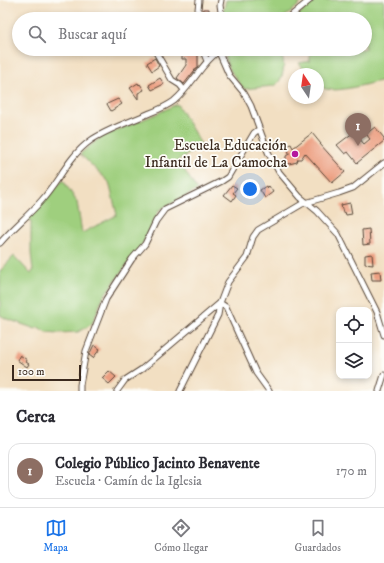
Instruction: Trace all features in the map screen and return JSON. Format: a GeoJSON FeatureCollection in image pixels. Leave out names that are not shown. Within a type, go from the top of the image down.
{"type":"FeatureCollection","features":[{"type":"Feature","properties":{"kind":"street"},"geometry":{"type":"LineString","coordinates":[[198,12],[199,0]]}},
{"type":"Feature","properties":{"kind":"street"},"geometry":{"type":"LineString","coordinates":[[221,0],[221,12]]}},
{"type":"Feature","properties":{"kind":"street"},"geometry":{"type":"LineString","coordinates":[[295,12],[310,0]]}},
{"type":"Feature","properties":{"kind":"street"},"geometry":{"type":"LineString","coordinates":[[158,56],[172,80],[180,85],[184,90]]}},
{"type":"Feature","properties":{"kind":"street"},"geometry":{"type":"LineString","coordinates":[[205,56],[207,61]]}},
{"type":"Feature","properties":{"kind":"street"},"geometry":{"type":"LineString","coordinates":[[0,243],[42,200],[61,176],[72,157],[81,148],[103,133],[173,102],[213,56]]}},
{"type":"Feature","properties":{"kind":"street"},"geometry":{"type":"LineString","coordinates":[[222,56],[229,75],[244,93],[251,106],[258,130],[279,172],[338,234],[377,312],[384,335]]}},
{"type":"Feature","properties":{"kind":"street"},"geometry":{"type":"LineString","coordinates":[[80,391],[86,352],[106,299],[132,260],[145,244],[158,217],[165,209],[228,177],[254,133],[258,130]]}},
{"type":"Feature","properties":{"kind":"street"},"geometry":{"type":"LineString","coordinates":[[180,391],[218,315],[220,303],[228,282],[247,256],[253,237],[258,230],[306,202],[353,188],[384,163]]}},
{"type":"Feature","properties":{"kind":"street"},"geometry":{"type":"LineString","coordinates":[[117,391],[120,384],[124,380],[142,368],[220,303]]}},
{"type":"Feature","properties":{"kind":"street"},"geometry":{"type":"LineString","coordinates":[[220,303],[226,306],[256,374],[269,391]]}},
{"type":"Feature","properties":{"kind":"street"},"geometry":{"type":"LineString","coordinates":[[379,391],[384,375]]}},
{"type":"Feature","properties":{"kind":"green space"},"geometry":{"type":"Polygon","coordinates":[[[226,0],[304,0],[291,12],[223,12],[226,0]]]}},
{"type":"Feature","properties":{"kind":"green space"},"geometry":{"type":"Polygon","coordinates":[[[315,0],[384,0],[384,80],[338,90],[325,89],[324,68],[303,68],[299,63],[310,61],[310,56],[372,56],[372,12],[302,12],[315,0]]]}},
{"type":"Feature","properties":{"kind":"green space"},"geometry":{"type":"Polygon","coordinates":[[[281,56],[284,64],[281,79],[273,86],[244,89],[231,72],[225,57],[281,56]]]}},
{"type":"Feature","properties":{"kind":"green space"},"geometry":{"type":"Polygon","coordinates":[[[177,104],[202,146],[178,160],[197,190],[159,210],[143,243],[103,297],[92,324],[78,332],[46,332],[38,327],[36,329],[0,315],[0,271],[14,256],[31,274],[33,271],[31,253],[31,222],[28,218],[63,180],[77,202],[82,233],[117,215],[109,182],[80,154],[101,137],[177,104]]]}},
{"type":"Feature","properties":{"kind":"building"},"geometry":{"type":"Polygon","coordinates":[[[203,9],[209,9],[209,12],[203,12],[203,9]]]}},
{"type":"Feature","properties":{"kind":"building"},"geometry":{"type":"Polygon","coordinates":[[[182,56],[198,56],[198,66],[184,84],[177,78],[186,65],[186,59],[182,59],[182,56]]]}},
{"type":"Feature","properties":{"kind":"building"},"geometry":{"type":"Polygon","coordinates":[[[155,58],[159,66],[152,71],[147,63],[155,58]]]}},
{"type":"Feature","properties":{"kind":"building"},"geometry":{"type":"Polygon","coordinates":[[[160,78],[164,84],[152,90],[149,85],[160,78]]]}},
{"type":"Feature","properties":{"kind":"building"},"geometry":{"type":"Polygon","coordinates":[[[138,83],[144,90],[138,93],[138,99],[130,88],[138,83]]]}},
{"type":"Feature","properties":{"kind":"building"},"geometry":{"type":"Polygon","coordinates":[[[118,99],[122,104],[111,111],[107,104],[118,99]]]}},
{"type":"Feature","properties":{"kind":"building"},"geometry":{"type":"Polygon","coordinates":[[[375,127],[384,138],[384,141],[357,163],[348,152],[345,154],[337,145],[354,132],[364,144],[370,139],[366,134],[375,127]]]}},
{"type":"Feature","properties":{"kind":"building"},"geometry":{"type":"Polygon","coordinates":[[[312,133],[345,172],[332,183],[305,153],[301,159],[298,159],[297,162],[289,164],[286,162],[286,156],[289,154],[288,145],[291,144],[293,148],[312,133]]]}},
{"type":"Feature","properties":{"kind":"building"},"geometry":{"type":"Polygon","coordinates":[[[232,185],[237,188],[233,193],[236,195],[232,201],[224,195],[232,185]]]}},
{"type":"Feature","properties":{"kind":"building"},"geometry":{"type":"Polygon","coordinates":[[[266,186],[267,188],[269,186],[273,192],[265,198],[260,190],[266,186]]]}},
{"type":"Feature","properties":{"kind":"building"},"geometry":{"type":"Polygon","coordinates":[[[350,203],[352,214],[346,215],[345,212],[343,213],[341,205],[350,203]]]}},
{"type":"Feature","properties":{"kind":"building"},"geometry":{"type":"Polygon","coordinates":[[[369,229],[370,244],[363,245],[362,230],[369,229]]]}},
{"type":"Feature","properties":{"kind":"building"},"geometry":{"type":"Polygon","coordinates":[[[372,254],[373,265],[365,264],[365,255],[372,254]]]}},
{"type":"Feature","properties":{"kind":"building"},"geometry":{"type":"Polygon","coordinates":[[[380,271],[381,280],[372,280],[371,272],[380,271]]]}},
{"type":"Feature","properties":{"kind":"building"},"geometry":{"type":"Polygon","coordinates":[[[94,345],[100,349],[93,358],[89,355],[94,345]]]}},
{"type":"Feature","properties":{"kind":"building"},"geometry":{"type":"Polygon","coordinates":[[[20,355],[27,360],[26,362],[29,364],[27,367],[17,360],[20,355]]]}},
{"type":"Feature","properties":{"kind":"building"},"geometry":{"type":"Polygon","coordinates":[[[109,371],[116,377],[109,384],[102,378],[109,371]]]}},
{"type":"Feature","properties":{"kind":"place","name":"Colegio Público Jacinto Benavente"},"geometry":{"type":"Point","coordinates":[358,146]}},
{"type":"Feature","properties":{"kind":"place","name":"Escuela Educación Infantil de La Camocha"},"geometry":{"type":"Point","coordinates":[295,154]}}]}
